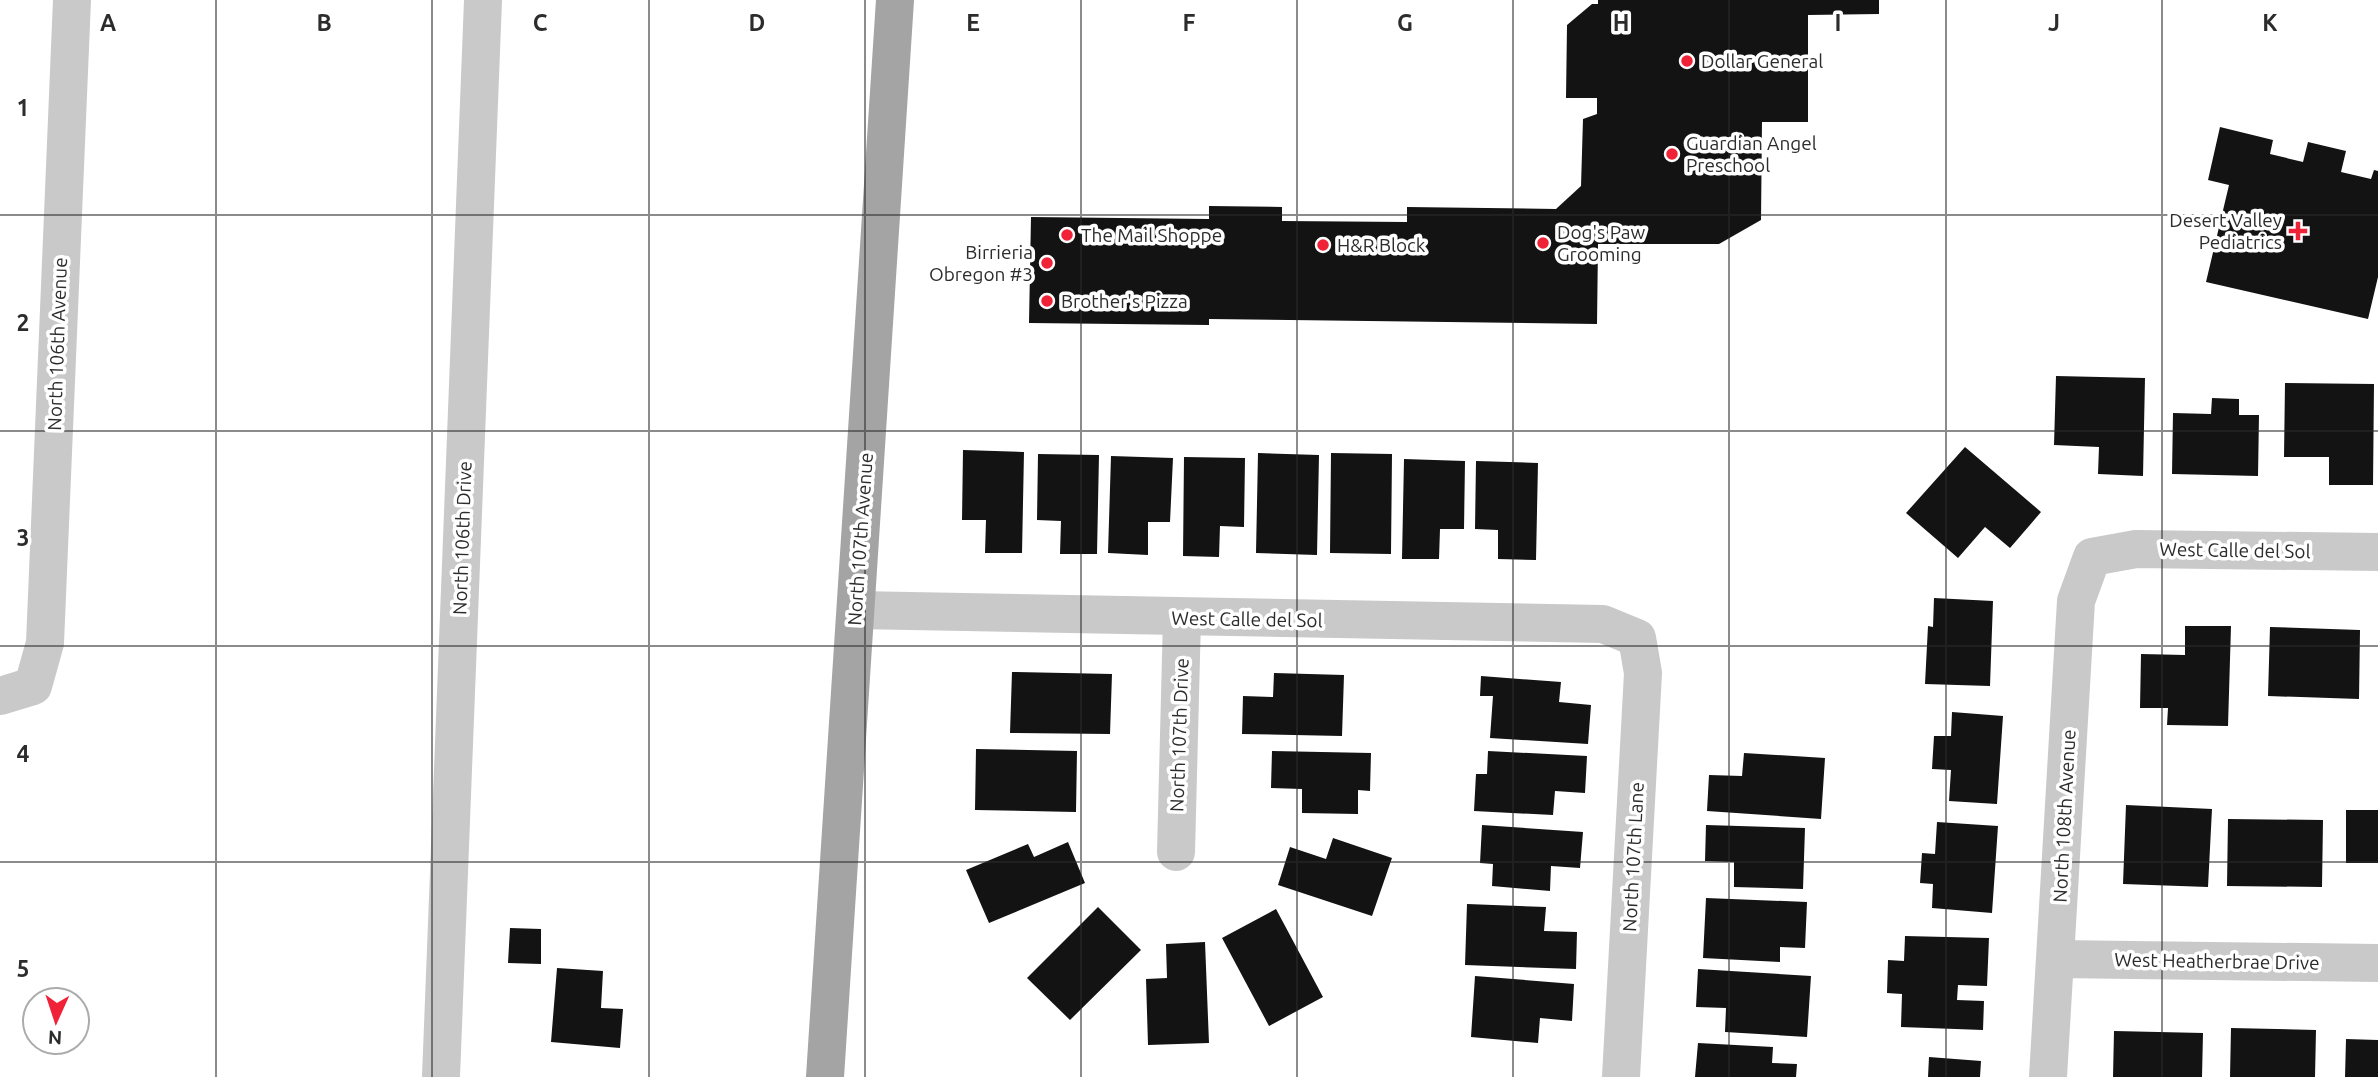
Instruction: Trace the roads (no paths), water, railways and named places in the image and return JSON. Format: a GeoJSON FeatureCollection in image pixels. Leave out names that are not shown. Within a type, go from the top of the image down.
{"type":"FeatureCollection","features":[{"type":"Feature","properties":{"kind":"main road","name":"North 107th Avenue"},"geometry":{"type":"LineString","coordinates":[[825,1077],[895,0]]}},
{"type":"Feature","properties":{"kind":"street","name":"North 106th Avenue"},"geometry":{"type":"LineString","coordinates":[[16,691],[45,643],[72,0]]}},
{"type":"Feature","properties":{"kind":"street","name":"North 106th Drive"},"geometry":{"type":"LineString","coordinates":[[441,1077],[483,0]]}},
{"type":"Feature","properties":{"kind":"street","name":"West Calle del Sol"},"geometry":{"type":"LineString","coordinates":[[2092,558],[2136,549],[2378,552]]}},
{"type":"Feature","properties":{"kind":"street","name":"North 108th Avenue"},"geometry":{"type":"LineString","coordinates":[[2048,1077],[2076,601],[2092,558]]}},
{"type":"Feature","properties":{"kind":"street","name":"West Calle del Sol"},"geometry":{"type":"LineString","coordinates":[[856,610],[1602,624],[1637,638]]}},
{"type":"Feature","properties":{"kind":"street","name":"North 107th Drive"},"geometry":{"type":"LineString","coordinates":[[1176,852],[1182,618]]}},
{"type":"Feature","properties":{"kind":"street","name":"North 107th Lane"},"geometry":{"type":"LineString","coordinates":[[1621,1077],[1643,673],[1637,638]]}},
{"type":"Feature","properties":{"kind":"street","name":"West Heatherbrae Drive"},"geometry":{"type":"LineString","coordinates":[[2056,959],[2378,962]]}},
{"type":"Feature","properties":{"kind":"place","name":"Dollar General"},"geometry":{"type":"Point","coordinates":[1687,61]}},
{"type":"Feature","properties":{"kind":"place","name":"Guardian Angel Preschool"},"geometry":{"type":"Point","coordinates":[1672,154]}},
{"type":"Feature","properties":{"kind":"place","name":"Desert Valley Pediatrics"},"geometry":{"type":"Point","coordinates":[2298,231]}},
{"type":"Feature","properties":{"kind":"place","name":"The Mail Shoppe"},"geometry":{"type":"Point","coordinates":[1067,235]}},
{"type":"Feature","properties":{"kind":"place","name":"Dog's Paw Grooming"},"geometry":{"type":"Point","coordinates":[1543,243]}},
{"type":"Feature","properties":{"kind":"place","name":"H&R Block"},"geometry":{"type":"Point","coordinates":[1323,245]}},
{"type":"Feature","properties":{"kind":"place","name":"Birrieria Obregon #3"},"geometry":{"type":"Point","coordinates":[1047,263]}},
{"type":"Feature","properties":{"kind":"place","name":"Brother's Pizza"},"geometry":{"type":"Point","coordinates":[1047,301]}}]}
